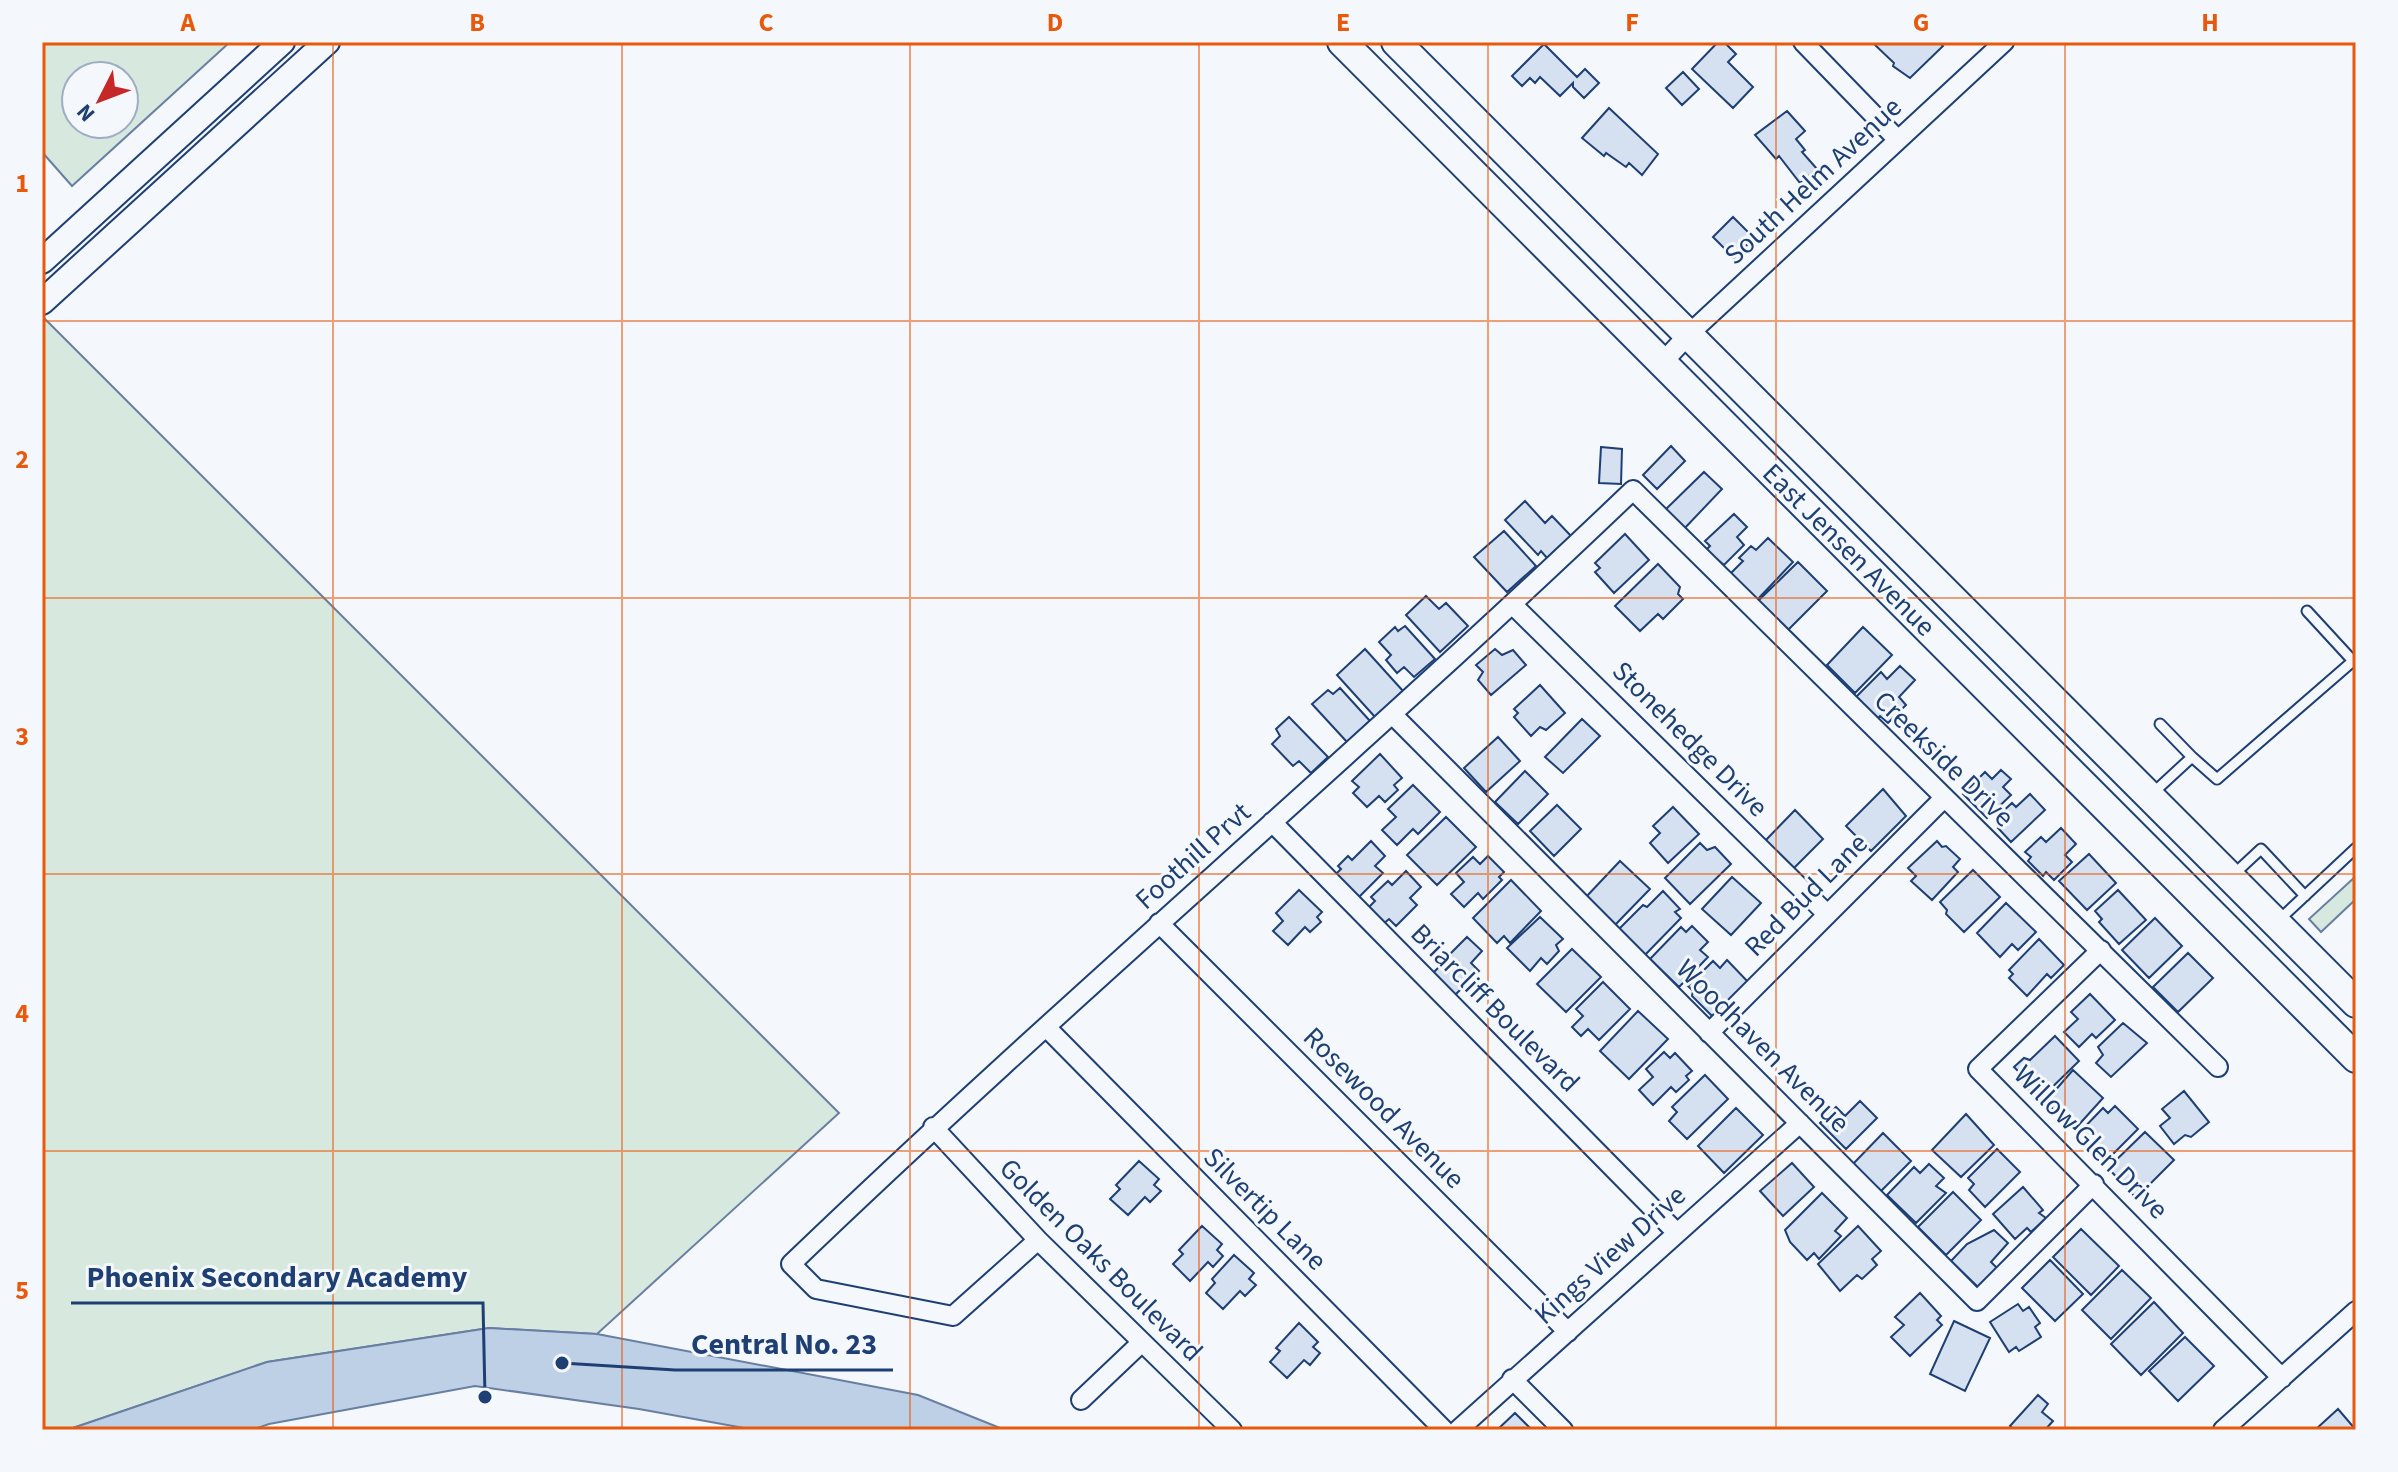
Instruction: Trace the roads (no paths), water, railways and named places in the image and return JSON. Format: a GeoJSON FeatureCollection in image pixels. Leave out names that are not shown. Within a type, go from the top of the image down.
{"type":"FeatureCollection","features":[{"type":"Feature","properties":{"kind":"main road","name":"East Jensen Avenue"},"geometry":{"type":"LineString","coordinates":[[1342,42],[2356,1058]]}},
{"type":"Feature","properties":{"kind":"main road","name":"East Jensen Avenue"},"geometry":{"type":"LineString","coordinates":[[1396,42],[2356,1003]]}},
{"type":"Feature","properties":{"kind":"street"},"geometry":{"type":"LineString","coordinates":[[42,261],[282,42]]}},
{"type":"Feature","properties":{"kind":"street"},"geometry":{"type":"LineString","coordinates":[[42,302],[327,42]]}},
{"type":"Feature","properties":{"kind":"street"},"geometry":{"type":"LineString","coordinates":[[1803,42],[1898,140]]}},
{"type":"Feature","properties":{"kind":"street","name":"South Helm Avenue"},"geometry":{"type":"LineString","coordinates":[[1662,363],[1689,334],[2004,42]]}},
{"type":"Feature","properties":{"kind":"street","name":"Foothill Prvt"},"geometry":{"type":"LineString","coordinates":[[1038,1240],[953,1316],[816,1289],[791,1264],[933,1127],[1047,1028],[1159,923],[1513,605],[1633,490]]}},
{"type":"Feature","properties":{"kind":"street","name":"Creekside Drive"},"geometry":{"type":"LineString","coordinates":[[1633,490],[2218,1067]]}},
{"type":"Feature","properties":{"kind":"street","name":"Stonehedge Drive"},"geometry":{"type":"LineString","coordinates":[[1513,605],[1827,914]]}},
{"type":"Feature","properties":{"kind":"street","name":"Woodhaven Avenue"},"geometry":{"type":"LineString","coordinates":[[1392,714],[1977,1301],[2094,1184]]}},
{"type":"Feature","properties":{"kind":"street","name":"Red Bud Lane"},"geometry":{"type":"LineString","coordinates":[[1709,1033],[1944,798]]}},
{"type":"Feature","properties":{"kind":"street","name":"Briarcliff Boulevard"},"geometry":{"type":"LineString","coordinates":[[1272,822],[1677,1233]]}},
{"type":"Feature","properties":{"kind":"street","name":"Rosewood Avenue"},"geometry":{"type":"LineString","coordinates":[[1159,923],[1568,1332]]}},
{"type":"Feature","properties":{"kind":"street","name":"Willow Glen Drive"},"geometry":{"type":"LineString","coordinates":[[2101,950],[1978,1069],[2282,1378]]}},
{"type":"Feature","properties":{"kind":"street","name":"Silvertip Lane"},"geometry":{"type":"LineString","coordinates":[[1047,1028],[1444,1430]]}},
{"type":"Feature","properties":{"kind":"street","name":"Kings View Drive"},"geometry":{"type":"LineString","coordinates":[[1458,1430],[1800,1123]]}},
{"type":"Feature","properties":{"kind":"street","name":"Golden Oaks Boulevard"},"geometry":{"type":"LineString","coordinates":[[933,1127],[1038,1240],[1232,1430]]}},
{"type":"Feature","properties":{"kind":"street"},"geometry":{"type":"LineString","coordinates":[[2223,1430],[2356,1311]]}},
{"type":"Feature","properties":{"kind":"street"},"geometry":{"type":"LineString","coordinates":[[1081,1400],[1141,1343]]}},
{"type":"Feature","properties":{"kind":"street"},"geometry":{"type":"LineString","coordinates":[[1512,1379],[1563,1430]]}},
{"type":"Feature","properties":{"kind":"lane"},"geometry":{"type":"LineString","coordinates":[[2160,724],[2217,779],[2353,661],[2307,611]]}},
{"type":"Feature","properties":{"kind":"lane"},"geometry":{"type":"LineString","coordinates":[[2150,795],[2192,757]]}},
{"type":"Feature","properties":{"kind":"lane"},"geometry":{"type":"LineString","coordinates":[[2277,923],[2356,848]]}},
{"type":"Feature","properties":{"kind":"lane"},"geometry":{"type":"LineString","coordinates":[[2231,877],[2261,849],[2305,896]]}},
{"type":"Feature","properties":{"kind":"water"},"geometry":{"type":"Polygon","coordinates":[[[489,1328],[597,1334],[918,1395],[1005,1430],[755,1430],[639,1409],[475,1386],[269,1424],[252,1430],[67,1430],[267,1362],[489,1328]]]}},
{"type":"Feature","properties":{"kind":"place","name":"Central No. 23"},"geometry":{"type":"Point","coordinates":[562,1363]}},
{"type":"Feature","properties":{"kind":"place","name":"Phoenix Secondary Academy"},"geometry":{"type":"Point","coordinates":[485,1397]}}]}
